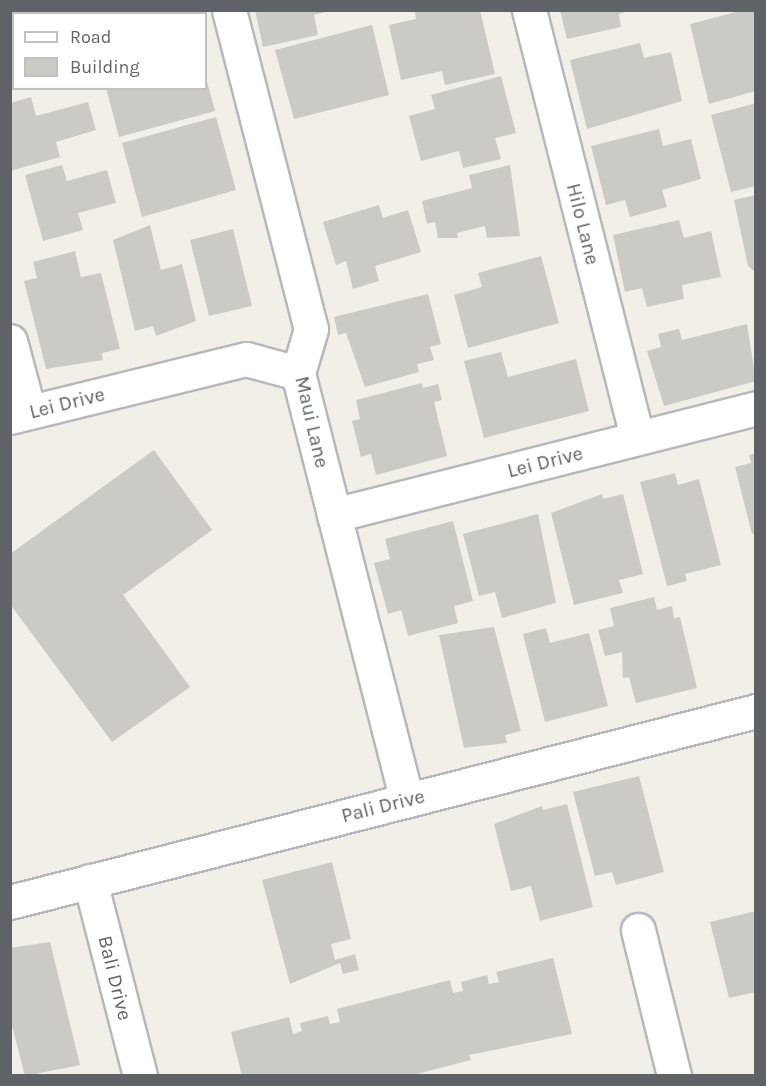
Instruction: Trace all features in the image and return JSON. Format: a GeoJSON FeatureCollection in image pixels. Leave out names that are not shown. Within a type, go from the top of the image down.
{"type":"FeatureCollection","features":[{"type":"Feature","properties":{"kind":"street","name":"Maui Lane"},"geometry":{"type":"LineString","coordinates":[[229,10],[310,330],[298,373],[406,800]]}},
{"type":"Feature","properties":{"kind":"street","name":"Hilo Lane"},"geometry":{"type":"LineString","coordinates":[[529,10],[637,438]]}},
{"type":"Feature","properties":{"kind":"street"},"geometry":{"type":"LineString","coordinates":[[10,341],[20,414]]}},
{"type":"Feature","properties":{"kind":"street","name":"Lei Drive"},"geometry":{"type":"LineString","coordinates":[[20,414],[246,359],[298,373]]}},
{"type":"Feature","properties":{"kind":"street","name":"Lei Drive"},"geometry":{"type":"LineString","coordinates":[[334,515],[756,408]]}},
{"type":"Feature","properties":{"kind":"street","name":"Pali Drive"},"geometry":{"type":"LineString","coordinates":[[10,902],[756,711]]}},
{"type":"Feature","properties":{"kind":"street","name":"Bali Drive"},"geometry":{"type":"LineString","coordinates":[[90,881],[140,1076]]}},
{"type":"Feature","properties":{"kind":"street"},"geometry":{"type":"LineString","coordinates":[[638,930],[674,1076]]}},
{"type":"Feature","properties":{"kind":"building"},"geometry":{"type":"Polygon","coordinates":[[[255,10],[329,11],[314,15],[318,35],[263,47],[255,10]]]}},
{"type":"Feature","properties":{"kind":"building"},"geometry":{"type":"Polygon","coordinates":[[[480,10],[495,74],[445,85],[442,71],[401,80],[389,25],[416,19],[415,12],[480,10]]]}},
{"type":"Feature","properties":{"kind":"building"},"geometry":{"type":"Polygon","coordinates":[[[560,10],[628,11],[619,14],[621,27],[567,39],[560,10]]]}},
{"type":"Feature","properties":{"kind":"building"},"geometry":{"type":"Polygon","coordinates":[[[744,10],[756,10],[756,91],[709,104],[690,24],[744,10]]]}},
{"type":"Feature","properties":{"kind":"building"},"geometry":{"type":"Polygon","coordinates":[[[372,25],[389,95],[294,119],[275,50],[372,25]]]}},
{"type":"Feature","properties":{"kind":"building"},"geometry":{"type":"Polygon","coordinates":[[[640,43],[644,58],[671,52],[682,101],[587,129],[570,60],[640,43]]]}},
{"type":"Feature","properties":{"kind":"building"},"geometry":{"type":"Polygon","coordinates":[[[12,46],[12,84],[10,84],[10,47],[12,46]]]}},
{"type":"Feature","properties":{"kind":"building"},"geometry":{"type":"Polygon","coordinates":[[[501,76],[516,133],[495,138],[501,159],[463,168],[459,151],[421,161],[409,116],[435,109],[431,95],[501,76]]]}},
{"type":"Feature","properties":{"kind":"building"},"geometry":{"type":"Polygon","coordinates":[[[207,82],[215,111],[119,137],[107,90],[207,90],[207,82]]]}},
{"type":"Feature","properties":{"kind":"building"},"geometry":{"type":"Polygon","coordinates":[[[31,97],[36,116],[88,102],[96,130],[56,142],[60,157],[10,171],[10,103],[31,97]]]}},
{"type":"Feature","properties":{"kind":"building"},"geometry":{"type":"Polygon","coordinates":[[[756,103],[756,186],[731,192],[711,115],[756,103]]]}},
{"type":"Feature","properties":{"kind":"building"},"geometry":{"type":"Polygon","coordinates":[[[216,117],[236,190],[142,217],[122,143],[216,117]]]}},
{"type":"Feature","properties":{"kind":"building"},"geometry":{"type":"Polygon","coordinates":[[[659,129],[663,146],[691,139],[701,179],[662,190],[667,207],[630,217],[625,200],[606,205],[591,146],[659,129]]]}},
{"type":"Feature","properties":{"kind":"building"},"geometry":{"type":"Polygon","coordinates":[[[62,165],[67,181],[107,170],[116,203],[78,213],[83,230],[43,241],[25,175],[62,165]]]}},
{"type":"Feature","properties":{"kind":"building"},"geometry":{"type":"Polygon","coordinates":[[[510,165],[520,236],[487,238],[485,226],[457,233],[458,238],[438,238],[435,222],[427,224],[422,201],[472,188],[469,175],[510,165]]]}},
{"type":"Feature","properties":{"kind":"building"},"geometry":{"type":"Polygon","coordinates":[[[756,195],[755,272],[748,266],[734,200],[756,195]]]}},
{"type":"Feature","properties":{"kind":"building"},"geometry":{"type":"Polygon","coordinates":[[[379,205],[383,218],[408,210],[421,252],[375,266],[379,281],[353,289],[346,261],[336,265],[323,222],[379,205]]]}},
{"type":"Feature","properties":{"kind":"building"},"geometry":{"type":"Polygon","coordinates":[[[679,220],[684,238],[711,231],[721,277],[682,285],[684,299],[647,307],[642,288],[625,292],[613,235],[679,220]]]}},
{"type":"Feature","properties":{"kind":"building"},"geometry":{"type":"Polygon","coordinates":[[[150,225],[161,270],[182,264],[196,321],[156,336],[153,326],[135,331],[113,240],[150,225]]]}},
{"type":"Feature","properties":{"kind":"building"},"geometry":{"type":"Polygon","coordinates":[[[233,229],[252,306],[209,316],[190,240],[233,229]]]}},
{"type":"Feature","properties":{"kind":"building"},"geometry":{"type":"Polygon","coordinates":[[[75,251],[81,277],[101,273],[120,349],[102,353],[103,360],[46,369],[24,281],[37,278],[33,262],[75,251]]]}},
{"type":"Feature","properties":{"kind":"building"},"geometry":{"type":"Polygon","coordinates":[[[541,256],[559,323],[468,348],[454,295],[482,287],[478,273],[541,256]]]}},
{"type":"Feature","properties":{"kind":"building"},"geometry":{"type":"Polygon","coordinates":[[[428,294],[441,344],[430,347],[434,360],[417,364],[419,372],[365,387],[346,333],[338,335],[334,317],[428,294]]]}},
{"type":"Feature","properties":{"kind":"building"},"geometry":{"type":"Polygon","coordinates":[[[747,324],[756,381],[664,406],[647,351],[661,347],[658,334],[679,329],[682,340],[747,324]]]}},
{"type":"Feature","properties":{"kind":"building"},"geometry":{"type":"Polygon","coordinates":[[[501,352],[508,377],[576,359],[589,411],[484,438],[464,361],[501,352]]]}},
{"type":"Feature","properties":{"kind":"building"},"geometry":{"type":"Polygon","coordinates":[[[422,383],[423,388],[438,384],[442,400],[434,402],[447,456],[376,475],[371,454],[361,457],[352,421],[360,419],[356,400],[422,383]]]}},
{"type":"Feature","properties":{"kind":"building"},"geometry":{"type":"Polygon","coordinates":[[[154,450],[212,530],[123,595],[190,687],[112,742],[10,604],[10,554],[154,450]]]}},
{"type":"Feature","properties":{"kind":"building"},"geometry":{"type":"Polygon","coordinates":[[[756,453],[756,533],[752,534],[735,467],[751,463],[749,455],[756,453]]]}},
{"type":"Feature","properties":{"kind":"building"},"geometry":{"type":"Polygon","coordinates":[[[675,473],[678,485],[699,479],[721,565],[685,574],[687,581],[667,586],[640,482],[675,473]]]}},
{"type":"Feature","properties":{"kind":"building"},"geometry":{"type":"Polygon","coordinates":[[[602,494],[603,499],[623,494],[643,574],[619,580],[623,593],[574,605],[551,513],[602,494]]]}},
{"type":"Feature","properties":{"kind":"building"},"geometry":{"type":"Polygon","coordinates":[[[538,514],[556,603],[502,618],[495,592],[479,596],[463,534],[538,514]]]}},
{"type":"Feature","properties":{"kind":"building"},"geometry":{"type":"Polygon","coordinates":[[[453,521],[473,601],[454,606],[458,623],[408,636],[401,610],[388,614],[374,563],[390,559],[385,539],[453,521]]]}},
{"type":"Feature","properties":{"kind":"building"},"geometry":{"type":"Polygon","coordinates":[[[654,597],[657,610],[672,606],[674,618],[680,617],[697,688],[636,703],[629,677],[623,678],[622,652],[605,656],[598,630],[614,626],[610,608],[654,597]]]}},
{"type":"Feature","properties":{"kind":"building"},"geometry":{"type":"Polygon","coordinates":[[[494,627],[521,731],[505,735],[507,743],[464,748],[439,635],[494,627]]]}},
{"type":"Feature","properties":{"kind":"building"},"geometry":{"type":"Polygon","coordinates":[[[546,628],[550,643],[589,633],[608,706],[545,722],[523,634],[546,628]]]}},
{"type":"Feature","properties":{"kind":"building"},"geometry":{"type":"Polygon","coordinates":[[[639,776],[664,872],[616,885],[612,872],[595,876],[573,792],[639,776]]]}},
{"type":"Feature","properties":{"kind":"building"},"geometry":{"type":"Polygon","coordinates":[[[567,804],[593,907],[540,921],[531,886],[511,891],[494,824],[542,806],[543,810],[567,804]]]}},
{"type":"Feature","properties":{"kind":"building"},"geometry":{"type":"Polygon","coordinates":[[[332,862],[351,939],[331,944],[335,960],[355,954],[359,970],[343,974],[340,963],[290,984],[262,880],[332,862]]]}},
{"type":"Feature","properties":{"kind":"building"},"geometry":{"type":"Polygon","coordinates":[[[756,911],[756,992],[729,998],[710,922],[756,911]]]}},
{"type":"Feature","properties":{"kind":"building"},"geometry":{"type":"Polygon","coordinates":[[[50,942],[80,1065],[25,1076],[10,1018],[10,948],[50,942]]]}},
{"type":"Feature","properties":{"kind":"building"},"geometry":{"type":"Polygon","coordinates":[[[553,958],[572,1034],[469,1055],[471,1060],[409,1076],[242,1076],[231,1032],[289,1017],[293,1034],[302,1031],[300,1023],[328,1016],[330,1024],[340,1022],[337,1009],[450,980],[453,993],[463,991],[461,982],[487,975],[489,984],[499,982],[496,972],[553,958]]]}}]}
